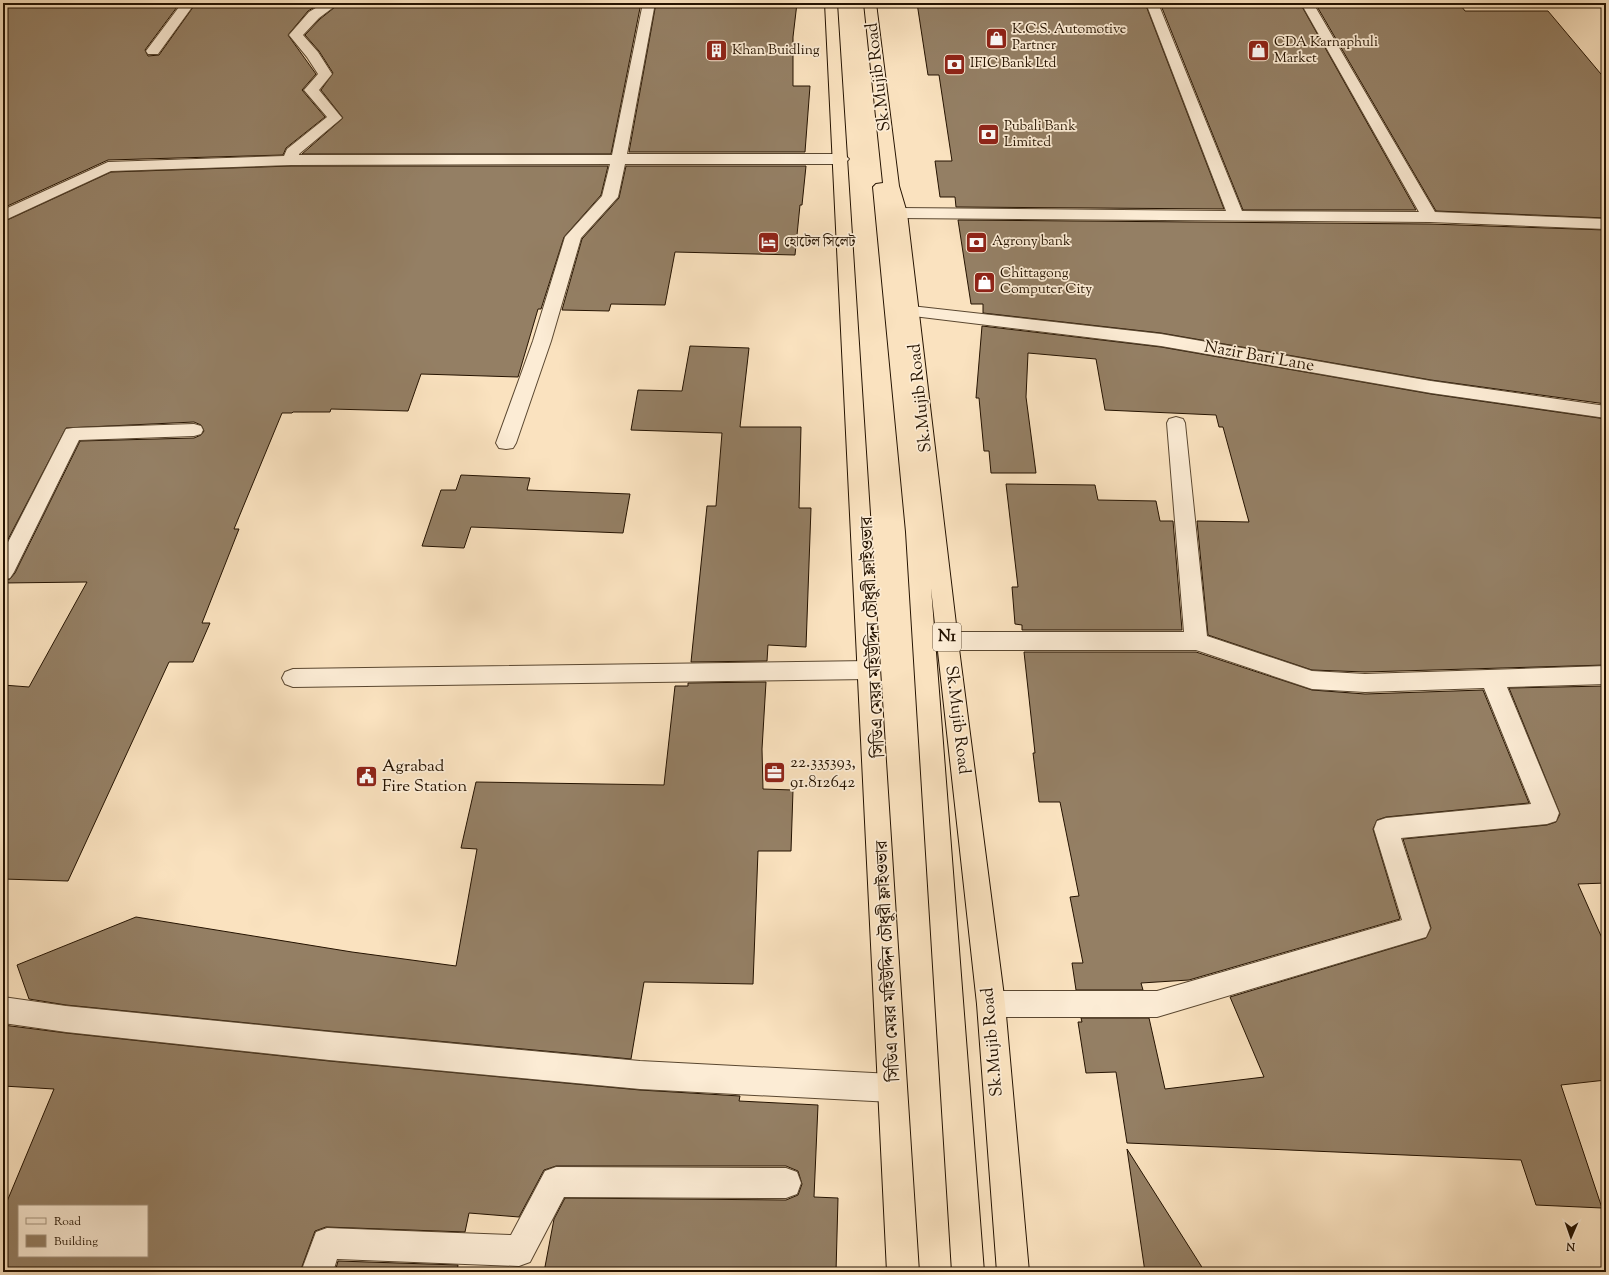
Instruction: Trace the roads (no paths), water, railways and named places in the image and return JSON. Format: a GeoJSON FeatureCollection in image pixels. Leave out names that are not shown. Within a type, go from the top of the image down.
{"type":"FeatureCollection","features":[{"type":"Feature","properties":{"kind":"highway"},"geometry":{"type":"LineString","coordinates":[[831,3],[903,1272]]}},
{"type":"Feature","properties":{"kind":"highway","name":"সিডিএ মেয়র মহিউদ্দিন চৌধুরী ফ্লাইওভার"},"geometry":{"type":"LineString","coordinates":[[839,3],[854,124],[872,591],[903,1272]]}},
{"type":"Feature","properties":{"kind":"highway"},"geometry":{"type":"LineString","coordinates":[[862,3],[916,532],[968,1272]]}},
{"type":"Feature","properties":{"kind":"highway","name":"Sk.Mujib Road"},"geometry":{"type":"LineString","coordinates":[[870,3],[891,186],[899,213],[911,311],[947,642],[991,1004],[1013,1272]]}},
{"type":"Feature","properties":{"kind":"street"},"geometry":{"type":"LineString","coordinates":[[153,51],[190,3]]}},
{"type":"Feature","properties":{"kind":"street"},"geometry":{"type":"LineString","coordinates":[[291,160],[292,152],[335,118],[311,90],[325,74],[313,55],[296,35],[314,14],[333,3]]}},
{"type":"Feature","properties":{"kind":"street"},"geometry":{"type":"LineString","coordinates":[[506,443],[542,341],[573,237],[610,197],[619,159],[649,3]]}},
{"type":"Feature","properties":{"kind":"street"},"geometry":{"type":"LineString","coordinates":[[1152,3],[1236,216]]}},
{"type":"Feature","properties":{"kind":"street"},"geometry":{"type":"LineString","coordinates":[[1307,3],[1430,218]]}},
{"type":"Feature","properties":{"kind":"street"},"geometry":{"type":"LineString","coordinates":[[3,216],[108,166],[291,160],[841,159]]}},
{"type":"Feature","properties":{"kind":"street"},"geometry":{"type":"LineString","coordinates":[[899,213],[1430,218],[1606,224]]}},
{"type":"Feature","properties":{"kind":"street","name":"Nazir Bari Lane"},"geometry":{"type":"LineString","coordinates":[[911,311],[1161,340],[1431,387],[1606,412]]}},
{"type":"Feature","properties":{"kind":"street"},"geometry":{"type":"LineString","coordinates":[[1176,423],[1196,641]]}},
{"type":"Feature","properties":{"kind":"street"},"geometry":{"type":"LineString","coordinates":[[3,572],[73,434],[194,430]]}},
{"type":"Feature","properties":{"kind":"street"},"geometry":{"type":"LineString","coordinates":[[947,642],[1196,641],[1312,680],[1365,683],[1606,674]]}},
{"type":"Feature","properties":{"kind":"street"},"geometry":{"type":"LineString","coordinates":[[293,678],[869,670]]}},
{"type":"Feature","properties":{"kind":"street"},"geometry":{"type":"LineString","coordinates":[[991,1004],[1157,1004],[1417,928],[1386,830],[1547,813],[1492,679]]}},
{"type":"Feature","properties":{"kind":"street"},"geometry":{"type":"LineString","coordinates":[[3,1010],[66,1019],[329,1046],[640,1075],[892,1088]]}},
{"type":"Feature","properties":{"kind":"street"},"geometry":{"type":"LineString","coordinates":[[318,1272],[327,1243],[519,1251],[556,1182],[786,1183]]}},
{"type":"Feature","properties":{"kind":"place","name":"K.C.S. Automotive Partner"},"geometry":{"type":"Point","coordinates":[997,38]}},
{"type":"Feature","properties":{"kind":"place","name":"Khan Buidling"},"geometry":{"type":"Point","coordinates":[716,51]}},
{"type":"Feature","properties":{"kind":"place","name":"CDA Karnaphuli Market"},"geometry":{"type":"Point","coordinates":[1259,51]}},
{"type":"Feature","properties":{"kind":"place","name":"IFIC Bank Ltd"},"geometry":{"type":"Point","coordinates":[955,64]}},
{"type":"Feature","properties":{"kind":"place","name":"Pubali Bank Limited"},"geometry":{"type":"Point","coordinates":[988,135]}},
{"type":"Feature","properties":{"kind":"place","name":"Agrony bank"},"geometry":{"type":"Point","coordinates":[976,242]}},
{"type":"Feature","properties":{"kind":"place","name":"হোটেল সিলেট"},"geometry":{"type":"Point","coordinates":[768,243]}},
{"type":"Feature","properties":{"kind":"place","name":"Chittagong Computer City"},"geometry":{"type":"Point","coordinates":[985,282]}},
{"type":"Feature","properties":{"kind":"place","name":"22.335393, 91.812642"},"geometry":{"type":"Point","coordinates":[775,773]}},
{"type":"Feature","properties":{"kind":"place","name":"Agrabad Fire Station"},"geometry":{"type":"Point","coordinates":[366,777]}}]}
